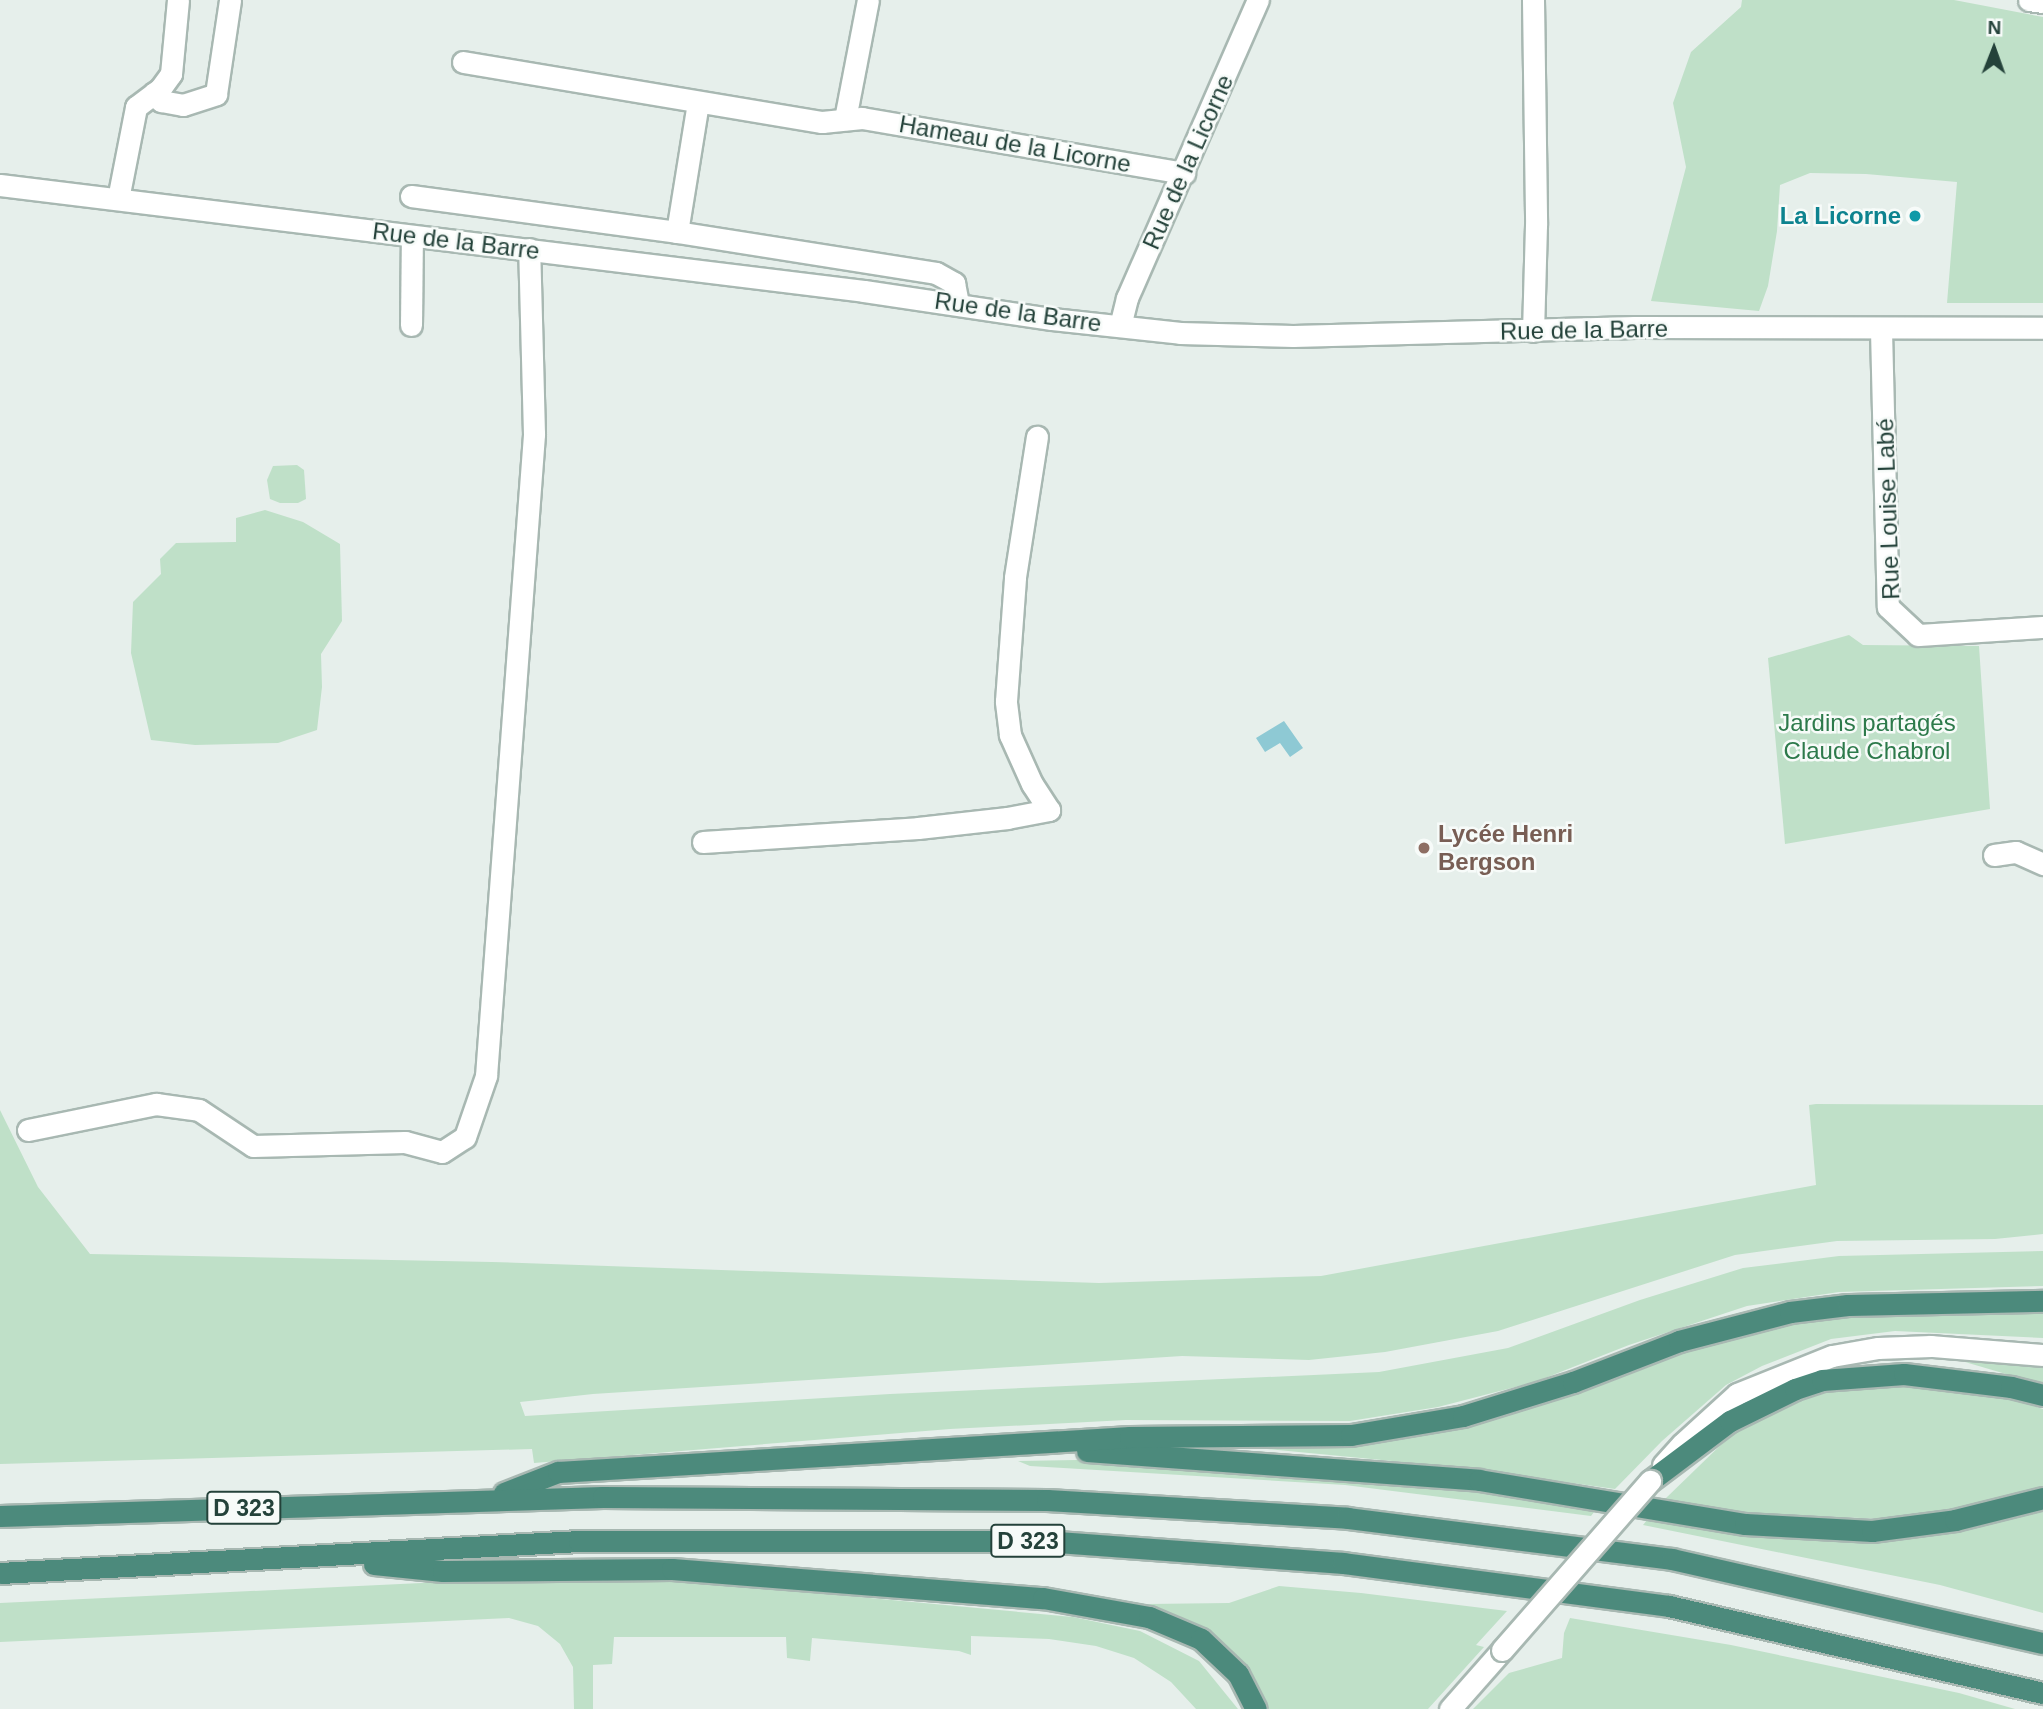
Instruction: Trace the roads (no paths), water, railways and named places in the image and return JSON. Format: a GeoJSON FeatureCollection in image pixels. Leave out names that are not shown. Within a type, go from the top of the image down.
{"type":"FeatureCollection","features":[{"type":"Feature","properties":{"kind":"highway"},"geometry":{"type":"LineString","coordinates":[[489,1499],[558,1472],[1018,1446],[1130,1437],[1338,1436],[1377,1432],[1463,1416],[1573,1382],[1679,1341],[1790,1312],[1849,1305],[2043,1301]]}},
{"type":"Feature","properties":{"kind":"highway"},"geometry":{"type":"LineString","coordinates":[[1650,1481],[1730,1421],[1788,1392],[1822,1380],[1904,1374],[2011,1387],[2043,1395]]}},
{"type":"Feature","properties":{"kind":"highway"},"geometry":{"type":"LineString","coordinates":[[1018,1446],[1479,1480],[1745,1524],[1872,1531],[1955,1520],[2043,1498]]}},
{"type":"Feature","properties":{"kind":"highway","name":"D 323"},"geometry":{"type":"LineString","coordinates":[[0,1516],[617,1497],[1047,1500],[1347,1518],[1672,1559],[2043,1643]]}},
{"type":"Feature","properties":{"kind":"highway","name":"D 323"},"geometry":{"type":"LineString","coordinates":[[0,1573],[310,1558],[579,1541],[1044,1541],[1343,1563],[1669,1606],[2043,1693]]}},
{"type":"Feature","properties":{"kind":"highway"},"geometry":{"type":"LineString","coordinates":[[310,1558],[443,1571],[672,1569],[1043,1598],[1149,1617],[1201,1639],[1238,1674],[1256,1709]]}},
{"type":"Feature","properties":{"kind":"street"},"geometry":{"type":"LineString","coordinates":[[118,199],[136,107],[154,93],[171,74],[178,0]]}},
{"type":"Feature","properties":{"kind":"street"},"geometry":{"type":"LineString","coordinates":[[154,93],[161,101],[183,105],[216,94],[230,0]]}},
{"type":"Feature","properties":{"kind":"street"},"geometry":{"type":"LineString","coordinates":[[845,119],[868,0]]}},
{"type":"Feature","properties":{"kind":"street","name":"Rue de la Licorne"},"geometry":{"type":"LineString","coordinates":[[1120,326],[1127,298],[1258,0]]}},
{"type":"Feature","properties":{"kind":"street"},"geometry":{"type":"LineString","coordinates":[[1533,0],[1536,225],[1534,331]]}},
{"type":"Feature","properties":{"kind":"street"},"geometry":{"type":"LineString","coordinates":[[2029,0],[2043,2]]}},
{"type":"Feature","properties":{"kind":"street","name":"Hameau de la Licorne"},"geometry":{"type":"LineString","coordinates":[[463,62],[822,122],[862,118],[1184,173]]}},
{"type":"Feature","properties":{"kind":"street"},"geometry":{"type":"LineString","coordinates":[[677,232],[698,103]]}},
{"type":"Feature","properties":{"kind":"street","name":"Rue de la Barre"},"geometry":{"type":"LineString","coordinates":[[0,185],[529,249],[958,304],[1052,319],[1236,335],[1635,327],[1881,330],[2043,328]]}},
{"type":"Feature","properties":{"kind":"street"},"geometry":{"type":"LineString","coordinates":[[411,195],[677,232],[936,273],[954,283],[958,304]]}},
{"type":"Feature","properties":{"kind":"street"},"geometry":{"type":"LineString","coordinates":[[411,236],[411,325]]}},
{"type":"Feature","properties":{"kind":"street"},"geometry":{"type":"LineString","coordinates":[[28,1130],[156,1104],[199,1110],[253,1146],[405,1142],[442,1152],[465,1137],[486,1076],[534,434],[529,249]]}},
{"type":"Feature","properties":{"kind":"street","name":"Rue Louise Labé"},"geometry":{"type":"LineString","coordinates":[[1881,330],[1888,607],[1918,635],[2043,627]]}},
{"type":"Feature","properties":{"kind":"street"},"geometry":{"type":"LineString","coordinates":[[704,842],[918,828],[1007,818],[1049,810],[1032,784],[1010,735],[1006,701],[1015,577],[1037,437]]}},
{"type":"Feature","properties":{"kind":"street"},"geometry":{"type":"LineString","coordinates":[[1994,855],[2016,852],[2043,864]]}},
{"type":"Feature","properties":{"kind":"street"},"geometry":{"type":"LineString","coordinates":[[1450,1709],[1682,1444],[1737,1394],[1832,1356],[1878,1348],[1931,1346],[2043,1355]]}},
{"type":"Feature","properties":{"kind":"water"},"geometry":{"type":"Polygon","coordinates":[[[1284,721],[1303,748],[1290,757],[1280,743],[1265,752],[1256,738],[1284,721]]]}},
{"type":"Feature","properties":{"kind":"place","name":"La Licorne"},"geometry":{"type":"Point","coordinates":[1915,216]}},
{"type":"Feature","properties":{"kind":"place","name":"Lycée Henri Bergson"},"geometry":{"type":"Point","coordinates":[1424,848]}},
{"type":"Feature","properties":{"kind":"park label","name":"Jardins partagés Claude Chabrol"},"geometry":{"type":"Point","coordinates":[1867,737]}}]}
